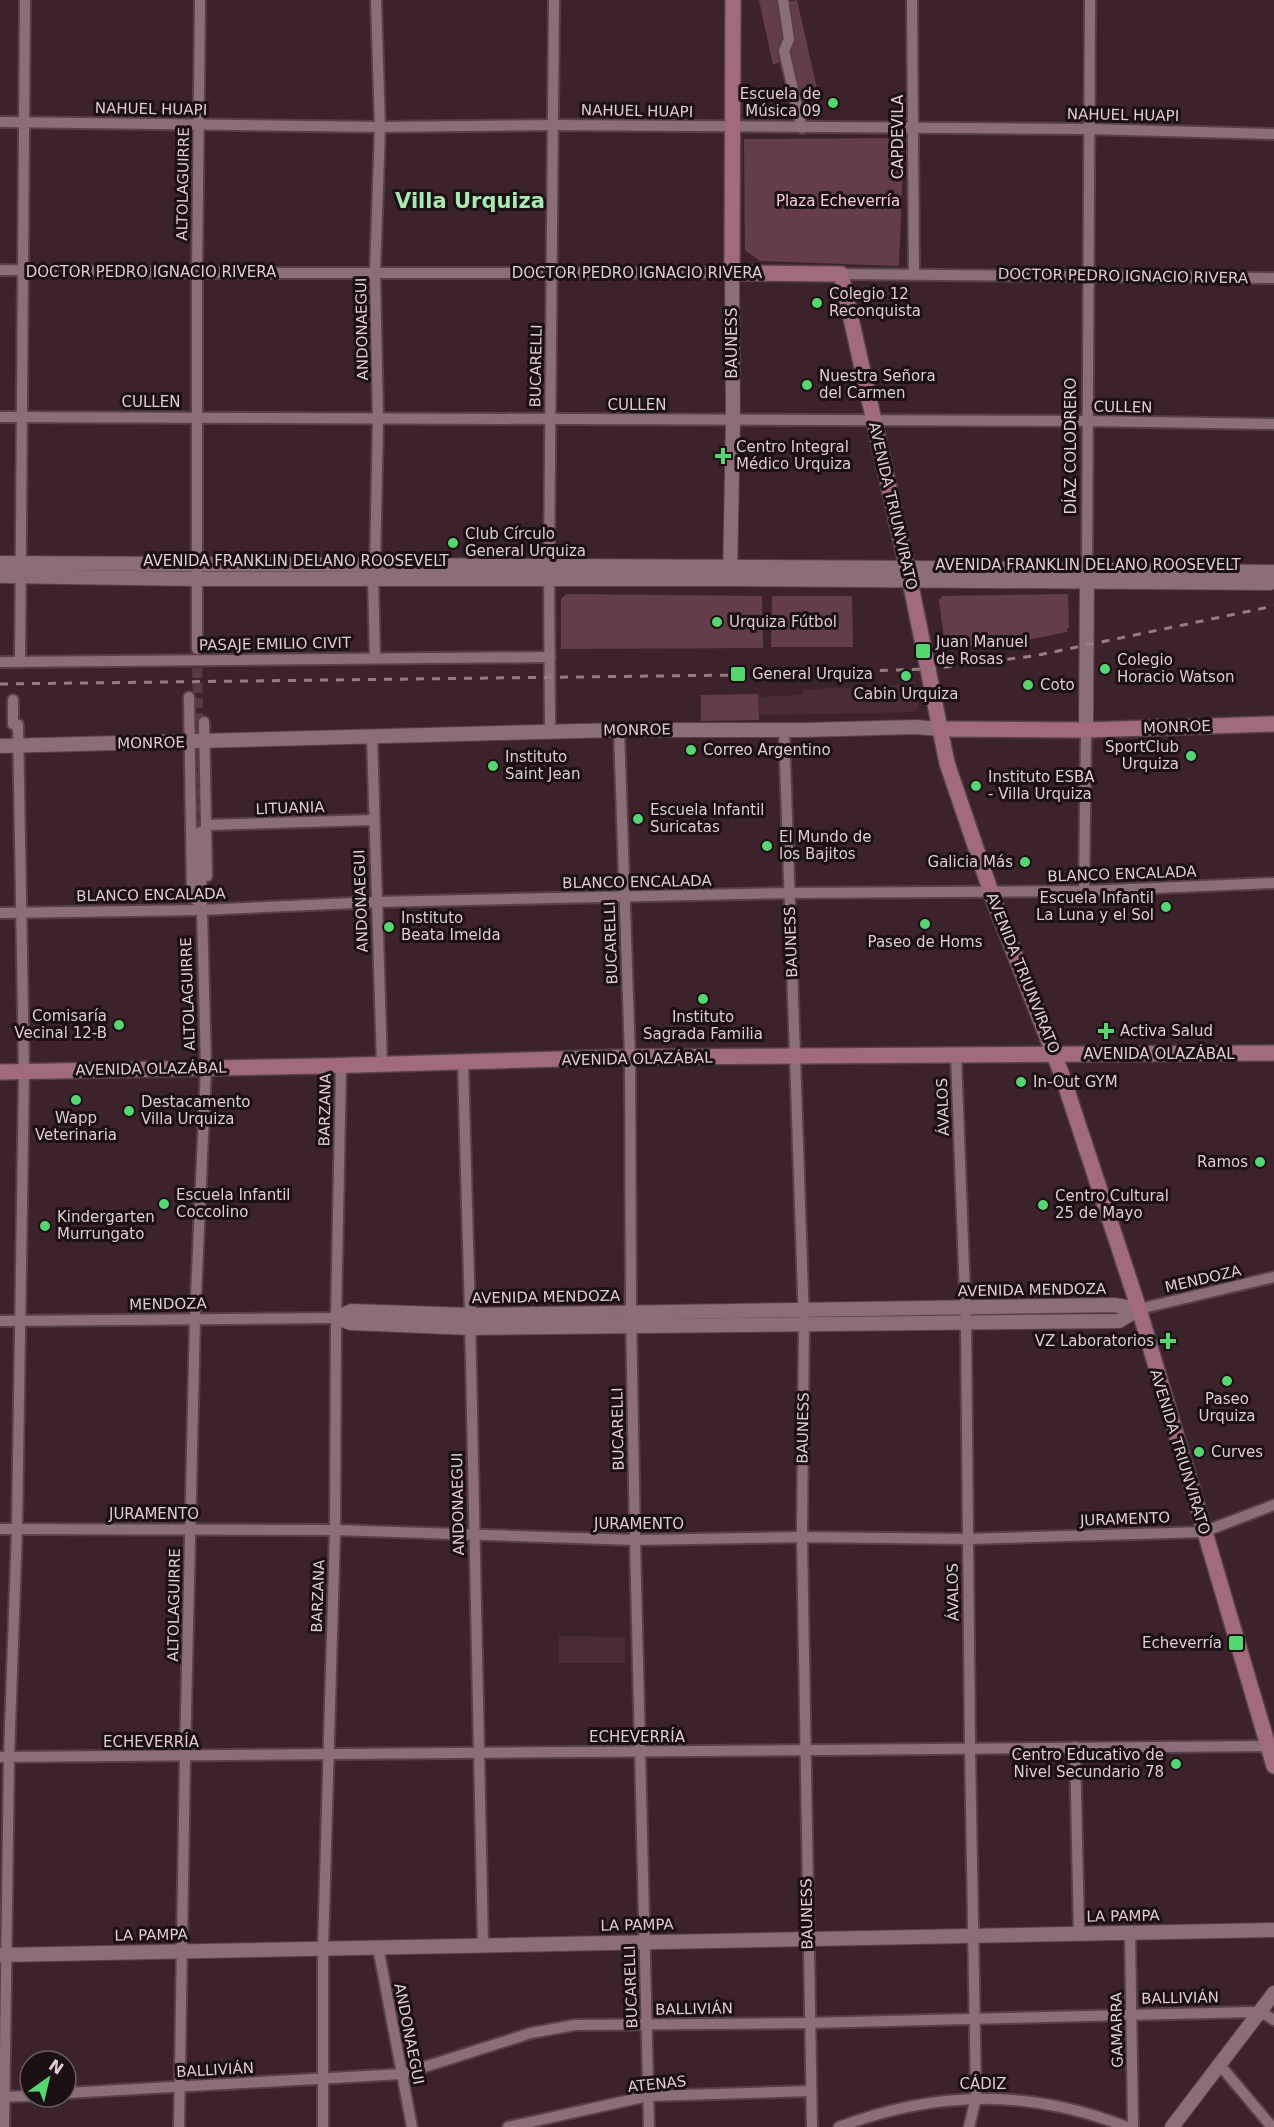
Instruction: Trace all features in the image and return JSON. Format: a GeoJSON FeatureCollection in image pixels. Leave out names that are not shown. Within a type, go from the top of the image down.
{"type":"FeatureCollection","features":[{"type":"Feature","properties":{"kind":"main road","name":"BAUNESS"},"geometry":{"type":"LineString","coordinates":[[732,273],[734,0]]}},
{"type":"Feature","properties":{"kind":"main road","name":"DOCTOR PEDRO IGNACIO RIVERA"},"geometry":{"type":"LineString","coordinates":[[732,273],[841,274]]}},
{"type":"Feature","properties":{"kind":"main road","name":"AVENIDA TRIUNVIRATO"},"geometry":{"type":"LineString","coordinates":[[841,274],[909,574],[947,763],[990,891],[1056,1055],[1139,1309],[1203,1532],[1271,1746],[1274,1766]]}},
{"type":"Feature","properties":{"kind":"main road","name":"MONROE"},"geometry":{"type":"LineString","coordinates":[[940,729],[1086,730],[1274,724]]}},
{"type":"Feature","properties":{"kind":"main road","name":"AVENIDA OLAZÁBAL"},"geometry":{"type":"LineString","coordinates":[[0,1072],[630,1058],[1274,1053]]}},
{"type":"Feature","properties":{"kind":"street"},"geometry":{"type":"LineString","coordinates":[[20,661],[25,0]]}},
{"type":"Feature","properties":{"kind":"street","name":"ALTOLAGUIRRE"},"geometry":{"type":"LineString","coordinates":[[196,649],[200,0]]}},
{"type":"Feature","properties":{"kind":"street","name":"ANDONAEGUI"},"geometry":{"type":"LineString","coordinates":[[375,658],[374,571],[378,420],[375,273],[380,127],[376,0]]}},
{"type":"Feature","properties":{"kind":"street","name":"BUCARELLI"},"geometry":{"type":"LineString","coordinates":[[550,733],[549,573],[554,0]]}},
{"type":"Feature","properties":{"kind":"street"},"geometry":{"type":"LineString","coordinates":[[783,0],[789,39],[784,51],[802,128]]}},
{"type":"Feature","properties":{"kind":"street","name":"CAPDEVILA"},"geometry":{"type":"LineString","coordinates":[[912,0],[914,274]]}},
{"type":"Feature","properties":{"kind":"street","name":"DÍAZ COLODRERO"},"geometry":{"type":"LineString","coordinates":[[1084,891],[1090,0]]}},
{"type":"Feature","properties":{"kind":"street","name":"NAHUEL HUAPI"},"geometry":{"type":"LineString","coordinates":[[0,122],[380,127],[554,125],[1089,129],[1274,134]]}},
{"type":"Feature","properties":{"kind":"street","name":"DOCTOR PEDRO IGNACIO RIVERA"},"geometry":{"type":"LineString","coordinates":[[0,270],[197,273],[732,273]]}},
{"type":"Feature","properties":{"kind":"street","name":"BAUNESS"},"geometry":{"type":"LineString","coordinates":[[730,573],[733,419],[732,273]]}},
{"type":"Feature","properties":{"kind":"street","name":"DOCTOR PEDRO IGNACIO RIVERA"},"geometry":{"type":"LineString","coordinates":[[841,274],[1274,278]]}},
{"type":"Feature","properties":{"kind":"street","name":"CULLEN"},"geometry":{"type":"LineString","coordinates":[[0,417],[378,420],[733,419],[1274,424]]}},
{"type":"Feature","properties":{"kind":"street","name":"AVENIDA FRANKLIN DELANO ROOSEVELT"},"geometry":{"type":"LineString","coordinates":[[0,563],[22,570],[197,581],[374,571]]}},
{"type":"Feature","properties":{"kind":"street","name":"AVENIDA FRANKLIN DELANO ROOSEVELT"},"geometry":{"type":"LineString","coordinates":[[0,576],[22,570],[196,563],[374,571],[549,573],[1087,575],[1274,572]]}},
{"type":"Feature","properties":{"kind":"street","name":"AVENIDA FRANKLIN DELANO ROOSEVELT"},"geometry":{"type":"LineString","coordinates":[[1087,575],[1270,582],[1274,579]]}},
{"type":"Feature","properties":{"kind":"street","name":"ALTOLAGUIRRE"},"geometry":{"type":"LineString","coordinates":[[197,581],[202,590],[203,660]]}},
{"type":"Feature","properties":{"kind":"street","name":"ALTOLAGUIRRE"},"geometry":{"type":"LineString","coordinates":[[190,660],[190,591],[197,581]]}},
{"type":"Feature","properties":{"kind":"street","name":"PASAJE EMILIO CIVIT"},"geometry":{"type":"LineString","coordinates":[[0,662],[550,657]]}},
{"type":"Feature","properties":{"kind":"street","name":"ALTOLAGUIRRE"},"geometry":{"type":"LineString","coordinates":[[189,697],[192,896],[201,907]]}},
{"type":"Feature","properties":{"kind":"street"},"geometry":{"type":"LineString","coordinates":[[4,2127],[2,2097],[4,1757],[17,1528],[24,1072],[18,724],[13,724],[13,700]]}},
{"type":"Feature","properties":{"kind":"street","name":"ALTOLAGUIRRE"},"geometry":{"type":"LineString","coordinates":[[179,2127],[195,1318],[206,1068],[201,907],[207,894],[203,829],[204,722]]}},
{"type":"Feature","properties":{"kind":"street","name":"MONROE"},"geometry":{"type":"LineString","coordinates":[[0,746],[619,730],[915,727],[940,729]]}},
{"type":"Feature","properties":{"kind":"street","name":"BUCARELLI"},"geometry":{"type":"LineString","coordinates":[[619,730],[630,1058],[631,1318],[649,2127]]}},
{"type":"Feature","properties":{"kind":"street","name":"BAUNESS"},"geometry":{"type":"LineString","coordinates":[[784,730],[804,1317],[802,1537],[804,1750],[812,2127]]}},
{"type":"Feature","properties":{"kind":"street","name":"ANDONAEGUI"},"geometry":{"type":"LineString","coordinates":[[372,737],[382,1065]]}},
{"type":"Feature","properties":{"kind":"street","name":"LITUANIA"},"geometry":{"type":"LineString","coordinates":[[203,829],[373,820]]}},
{"type":"Feature","properties":{"kind":"street","name":"BLANCO ENCALADA"},"geometry":{"type":"LineString","coordinates":[[0,913],[789,893],[1084,891],[1274,883]]}},
{"type":"Feature","properties":{"kind":"street","name":"ÁVALOS"},"geometry":{"type":"LineString","coordinates":[[956,1056],[966,1323],[976,2098],[969,2127]]}},
{"type":"Feature","properties":{"kind":"street","name":"ANDONAEGUI"},"geometry":{"type":"LineString","coordinates":[[462,1063],[470,1321],[483,1945]]}},
{"type":"Feature","properties":{"kind":"street","name":"BARZANA"},"geometry":{"type":"LineString","coordinates":[[323,2127],[323,1949],[335,1530],[341,1066]]}},
{"type":"Feature","properties":{"kind":"street","name":"MENDOZA"},"geometry":{"type":"LineString","coordinates":[[1139,1309],[1274,1277]]}},
{"type":"Feature","properties":{"kind":"street","name":"AVENIDA MENDOZA"},"geometry":{"type":"LineString","coordinates":[[804,1317],[965,1308],[1114,1305],[1139,1309]]}},
{"type":"Feature","properties":{"kind":"street","name":"AVENIDA MENDOZA"},"geometry":{"type":"LineString","coordinates":[[336,1318],[351,1323],[804,1317],[966,1323],[1119,1321],[1139,1309]]}},
{"type":"Feature","properties":{"kind":"street","name":"MENDOZA"},"geometry":{"type":"LineString","coordinates":[[0,1322],[336,1318]]}},
{"type":"Feature","properties":{"kind":"street","name":"JURAMENTO"},"geometry":{"type":"LineString","coordinates":[[0,1528],[335,1530],[635,1540],[802,1537],[968,1539],[1203,1532],[1274,1505]]}},
{"type":"Feature","properties":{"kind":"street","name":"ECHEVERRÍA"},"geometry":{"type":"LineString","coordinates":[[4,1757],[327,1756],[1271,1746]]}},
{"type":"Feature","properties":{"kind":"street"},"geometry":{"type":"LineString","coordinates":[[1075,1747],[1079,1933]]}},
{"type":"Feature","properties":{"kind":"street","name":"LA PAMPA"},"geometry":{"type":"LineString","coordinates":[[3,1955],[1274,1930]]}},
{"type":"Feature","properties":{"kind":"street","name":"GAMARRA"},"geometry":{"type":"LineString","coordinates":[[1130,1932],[1133,2127]]}},
{"type":"Feature","properties":{"kind":"street","name":"ANDONAEGUI"},"geometry":{"type":"LineString","coordinates":[[378,1947],[412,2127]]}},
{"type":"Feature","properties":{"kind":"street"},"geometry":{"type":"LineString","coordinates":[[1172,2127],[1274,1993]]}},
{"type":"Feature","properties":{"kind":"street"},"geometry":{"type":"LineString","coordinates":[[1259,2013],[1274,2020]]}},
{"type":"Feature","properties":{"kind":"street","name":"BALLIVIÁN"},"geometry":{"type":"LineString","coordinates":[[78,2092],[402,2074],[531,2033],[559,2027],[1259,2013]]}},
{"type":"Feature","properties":{"kind":"street"},"geometry":{"type":"LineString","coordinates":[[1219,2064],[1272,2127]]}},
{"type":"Feature","properties":{"kind":"street","name":"ATENAS"},"geometry":{"type":"LineString","coordinates":[[508,2127],[648,2096],[811,2091]]}},
{"type":"Feature","properties":{"kind":"street"},"geometry":{"type":"LineString","coordinates":[[2,2097],[18,2096]]}},
{"type":"Feature","properties":{"kind":"street","name":"CÁDIZ"},"geometry":{"type":"LineString","coordinates":[[839,2127],[884,2110],[976,2098],[1027,2101],[1078,2110],[1127,2127]]}},
{"type":"Feature","properties":{"kind":"shaded area"},"geometry":{"type":"Polygon","coordinates":[[[914,682],[919,706],[914,712],[759,715],[758,697],[803,695],[803,690],[850,687],[854,691],[914,682]]]}},
{"type":"Feature","properties":{"kind":"shaded area"},"geometry":{"type":"Polygon","coordinates":[[[559,1636],[625,1637],[625,1663],[559,1663],[559,1636]]]}},
{"type":"Feature","properties":{"kind":"green space"},"geometry":{"type":"Polygon","coordinates":[[[759,0],[781,0],[786,39],[779,42],[784,60],[773,65],[759,0]]]}},
{"type":"Feature","properties":{"kind":"green space"},"geometry":{"type":"Polygon","coordinates":[[[797,0],[821,106],[803,108],[789,51],[793,33],[787,2],[797,0]]]}},
{"type":"Feature","properties":{"kind":"green space","name":"Plaza Echeverría"},"geometry":{"type":"Polygon","coordinates":[[[904,138],[899,266],[760,261],[745,250],[744,139],[904,138]]]}},
{"type":"Feature","properties":{"kind":"green space"},"geometry":{"type":"Polygon","coordinates":[[[566,594],[762,596],[763,648],[561,649],[561,599],[566,594]]]}},
{"type":"Feature","properties":{"kind":"green space"},"geometry":{"type":"Polygon","coordinates":[[[1068,594],[1069,628],[1067,632],[998,646],[945,646],[939,601],[942,596],[1068,594]]]}},
{"type":"Feature","properties":{"kind":"green space","name":"Urquiza Fútbol"},"geometry":{"type":"Polygon","coordinates":[[[772,596],[852,596],[853,647],[771,647],[772,596]]]}},
{"type":"Feature","properties":{"kind":"green space"},"geometry":{"type":"Polygon","coordinates":[[[758,694],[759,720],[701,721],[701,695],[758,694]]]}},
{"type":"Feature","properties":{"kind":"tunnel"},"geometry":{"type":"LineString","coordinates":[[197,653],[200,832]]}},
{"type":"Feature","properties":{"kind":"railway"},"geometry":{"type":"LineString","coordinates":[[0,684],[739,675],[929,669],[1034,656],[1274,606]]}},
{"type":"Feature","properties":{"kind":"place","name":"Escuela de Música 09"},"geometry":{"type":"Point","coordinates":[833,103]}},
{"type":"Feature","properties":{"kind":"place","name":"Colegio 12 Reconquista"},"geometry":{"type":"Point","coordinates":[817,303]}},
{"type":"Feature","properties":{"kind":"place","name":"Nuestra Señora del Carmen"},"geometry":{"type":"Point","coordinates":[807,385]}},
{"type":"Feature","properties":{"kind":"place","name":"Centro Integral Médico Urquiza"},"geometry":{"type":"Point","coordinates":[723,456]}},
{"type":"Feature","properties":{"kind":"place","name":"Club Círculo General Urquiza"},"geometry":{"type":"Point","coordinates":[453,543]}},
{"type":"Feature","properties":{"kind":"place","name":"Urquiza Fútbol"},"geometry":{"type":"Point","coordinates":[717,622]}},
{"type":"Feature","properties":{"kind":"place","name":"Juan Manuel de Rosas"},"geometry":{"type":"Point","coordinates":[923,651]}},
{"type":"Feature","properties":{"kind":"place","name":"Colegio Horacio Watson"},"geometry":{"type":"Point","coordinates":[1105,669]}},
{"type":"Feature","properties":{"kind":"place","name":"General Urquiza"},"geometry":{"type":"Point","coordinates":[738,674]}},
{"type":"Feature","properties":{"kind":"place","name":"Cabin Urquiza"},"geometry":{"type":"Point","coordinates":[906,676]}},
{"type":"Feature","properties":{"kind":"place","name":"Coto"},"geometry":{"type":"Point","coordinates":[1028,685]}},
{"type":"Feature","properties":{"kind":"place","name":"Correo Argentino"},"geometry":{"type":"Point","coordinates":[691,750]}},
{"type":"Feature","properties":{"kind":"place","name":"SportClub Urquiza"},"geometry":{"type":"Point","coordinates":[1191,756]}},
{"type":"Feature","properties":{"kind":"place","name":"Instituto Saint Jean"},"geometry":{"type":"Point","coordinates":[493,766]}},
{"type":"Feature","properties":{"kind":"place","name":"Instituto ESBA - Villa Urquiza"},"geometry":{"type":"Point","coordinates":[976,786]}},
{"type":"Feature","properties":{"kind":"place","name":"Escuela Infantil Suricatas"},"geometry":{"type":"Point","coordinates":[638,819]}},
{"type":"Feature","properties":{"kind":"place","name":"El Mundo de los Bajitos"},"geometry":{"type":"Point","coordinates":[767,846]}},
{"type":"Feature","properties":{"kind":"place","name":"Galicia Más"},"geometry":{"type":"Point","coordinates":[1025,862]}},
{"type":"Feature","properties":{"kind":"place","name":"Escuela Infantil La Luna y el Sol"},"geometry":{"type":"Point","coordinates":[1166,907]}},
{"type":"Feature","properties":{"kind":"place","name":"Paseo de Homs"},"geometry":{"type":"Point","coordinates":[925,924]}},
{"type":"Feature","properties":{"kind":"place","name":"Instituto Beata Imelda"},"geometry":{"type":"Point","coordinates":[389,927]}},
{"type":"Feature","properties":{"kind":"place","name":"Instituto Sagrada Familia"},"geometry":{"type":"Point","coordinates":[703,999]}},
{"type":"Feature","properties":{"kind":"place","name":"Comisaría Vecinal 12-B"},"geometry":{"type":"Point","coordinates":[119,1025]}},
{"type":"Feature","properties":{"kind":"place","name":"Activa Salud"},"geometry":{"type":"Point","coordinates":[1106,1031]}},
{"type":"Feature","properties":{"kind":"place","name":"In-Out GYM"},"geometry":{"type":"Point","coordinates":[1021,1082]}},
{"type":"Feature","properties":{"kind":"place","name":"Wapp Veterinaria"},"geometry":{"type":"Point","coordinates":[76,1100]}},
{"type":"Feature","properties":{"kind":"place","name":"Destacamento Villa Urquiza"},"geometry":{"type":"Point","coordinates":[129,1111]}},
{"type":"Feature","properties":{"kind":"place","name":"Ramos"},"geometry":{"type":"Point","coordinates":[1260,1162]}},
{"type":"Feature","properties":{"kind":"place","name":"Escuela Infantil Coccolino"},"geometry":{"type":"Point","coordinates":[164,1204]}},
{"type":"Feature","properties":{"kind":"place","name":"Centro Cultural 25 de Mayo"},"geometry":{"type":"Point","coordinates":[1043,1205]}},
{"type":"Feature","properties":{"kind":"place","name":"Kindergarten Murrungato"},"geometry":{"type":"Point","coordinates":[45,1226]}},
{"type":"Feature","properties":{"kind":"place","name":"VZ Laboratorios"},"geometry":{"type":"Point","coordinates":[1168,1341]}},
{"type":"Feature","properties":{"kind":"place","name":"Paseo Urquiza"},"geometry":{"type":"Point","coordinates":[1227,1381]}},
{"type":"Feature","properties":{"kind":"place","name":"Curves"},"geometry":{"type":"Point","coordinates":[1199,1452]}},
{"type":"Feature","properties":{"kind":"place","name":"Echeverría"},"geometry":{"type":"Point","coordinates":[1236,1643]}},
{"type":"Feature","properties":{"kind":"place","name":"Centro Educativo de Nivel Secundario 78"},"geometry":{"type":"Point","coordinates":[1176,1764]}},
{"type":"Feature","properties":{"kind":"district","name":"Villa Urquiza"},"geometry":{"type":"Point","coordinates":[470,201]}}]}
